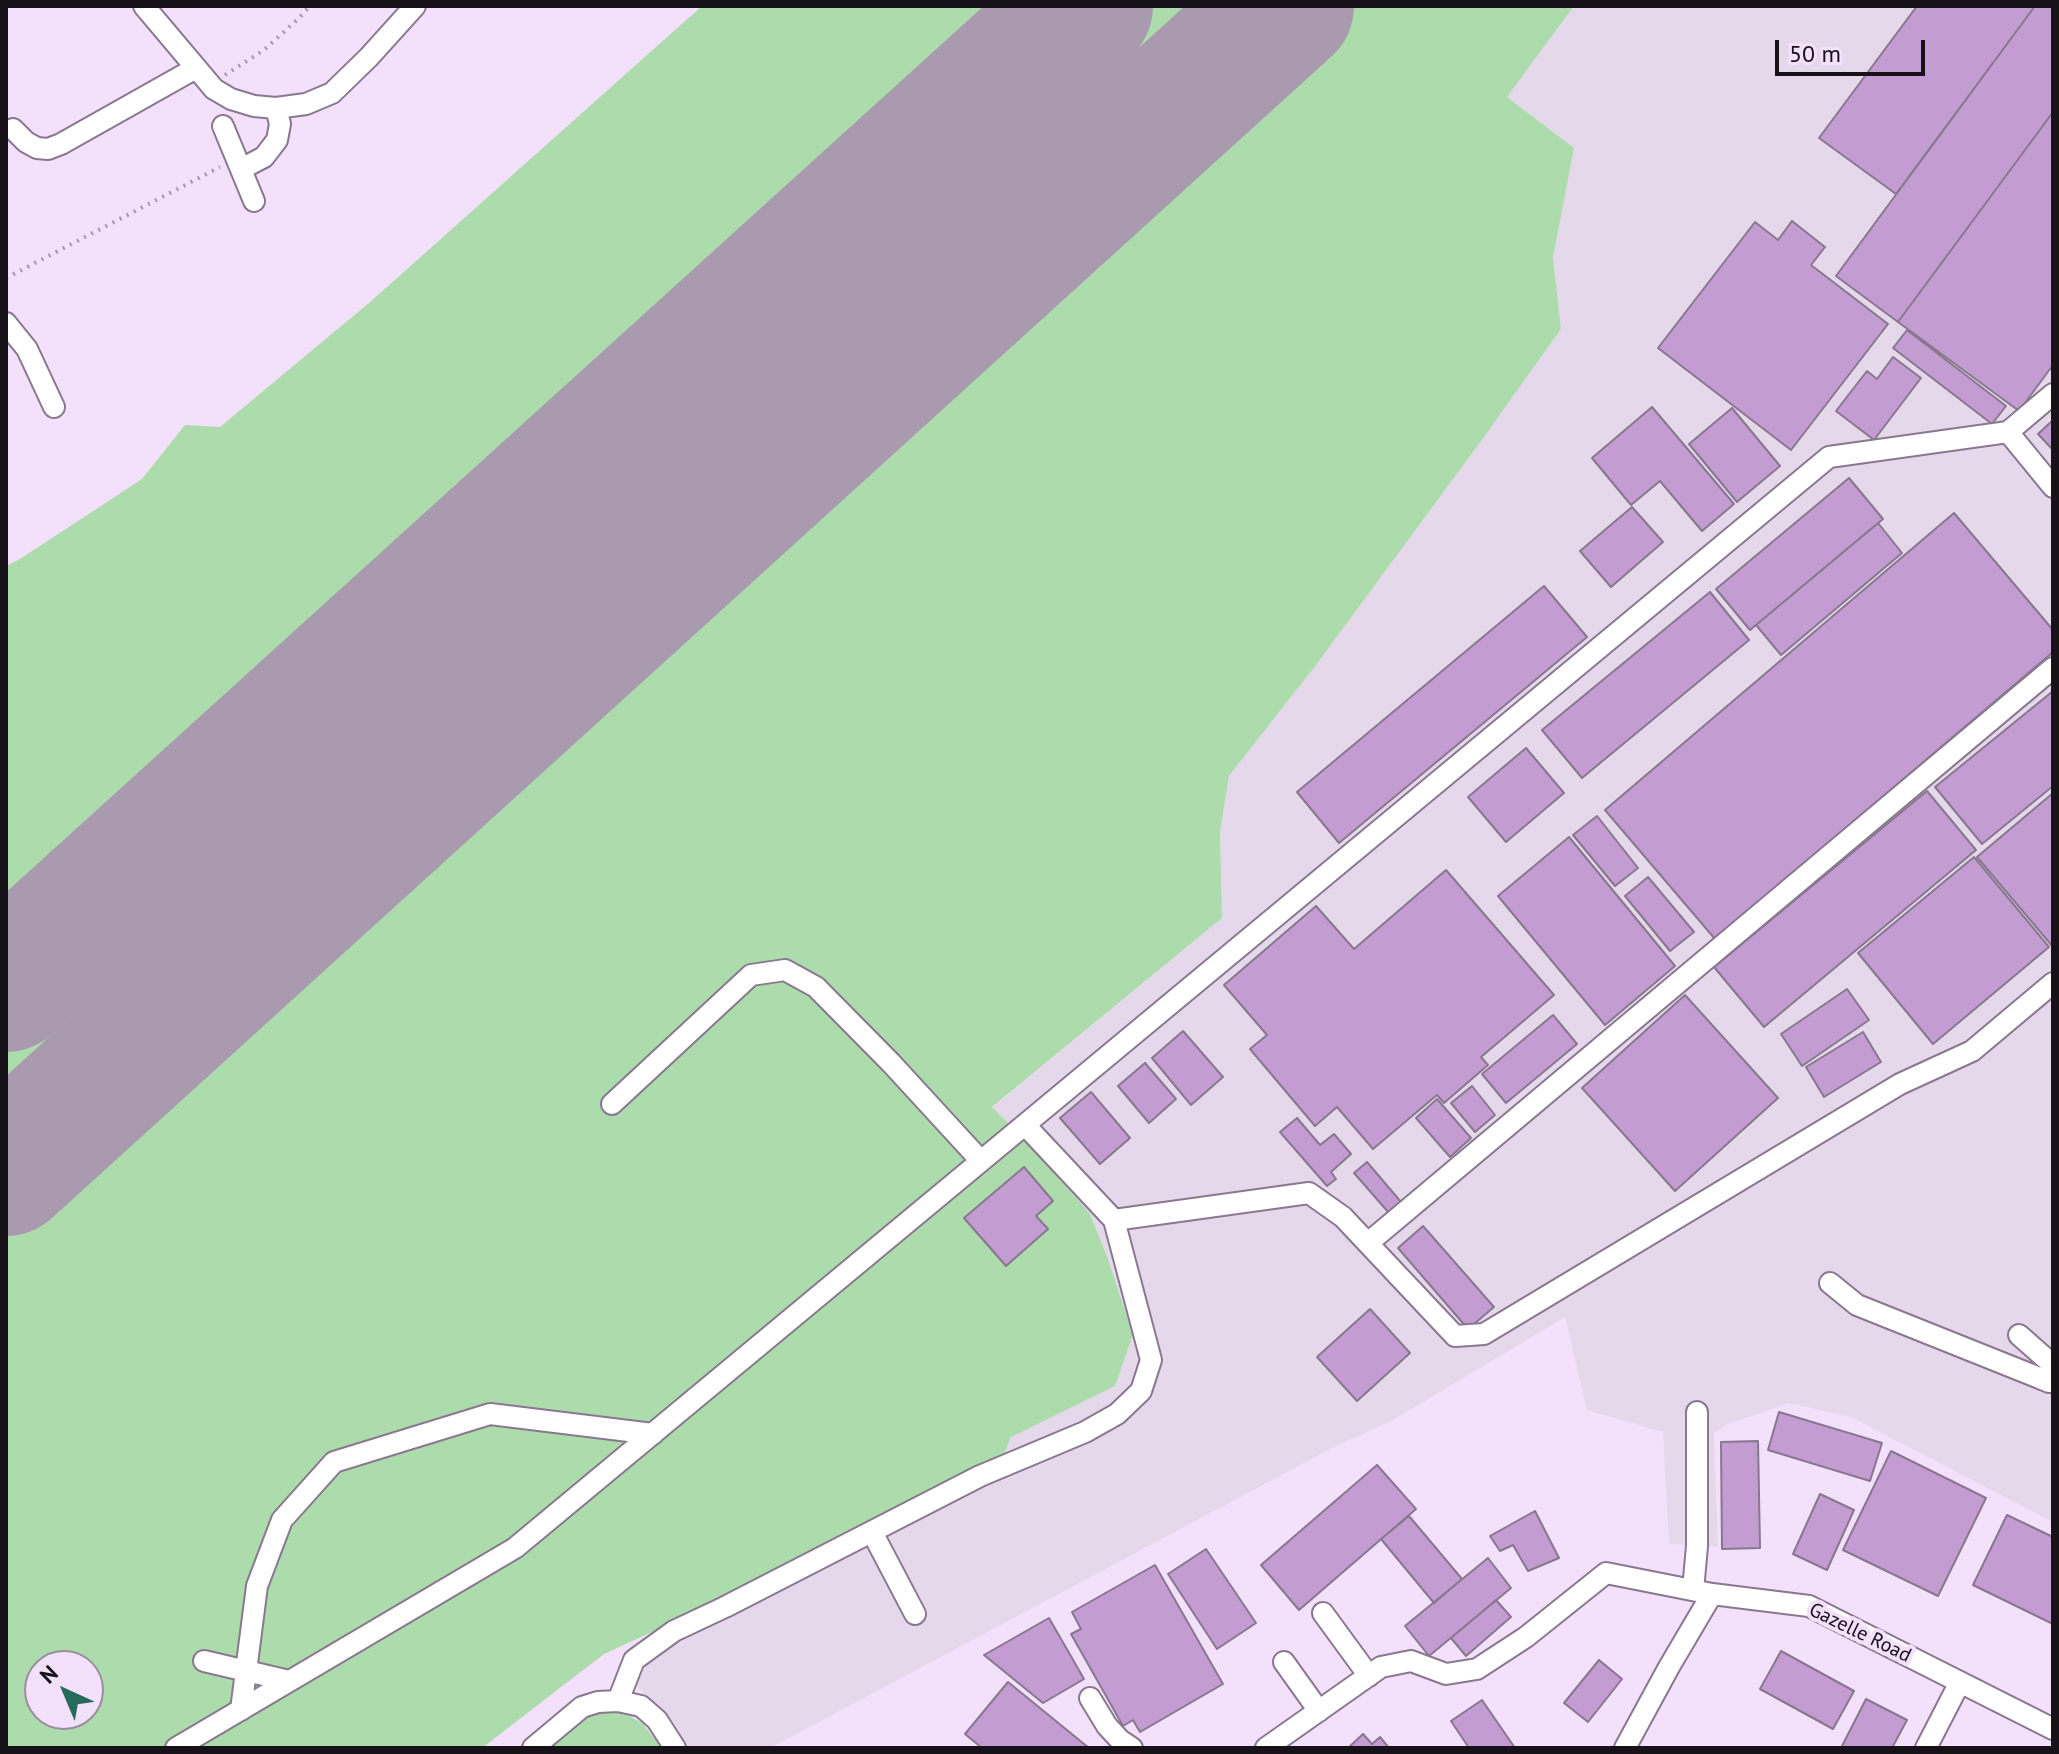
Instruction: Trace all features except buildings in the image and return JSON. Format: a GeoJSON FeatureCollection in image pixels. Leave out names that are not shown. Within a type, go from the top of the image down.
{"type":"FeatureCollection","features":[{"type":"Feature","properties":{"kind":"street"},"geometry":{"type":"LineString","coordinates":[[144,6],[214,89],[231,99],[276,108],[306,104],[332,93],[415,6]]}},
{"type":"Feature","properties":{"kind":"street"},"geometry":{"type":"LineString","coordinates":[[13,129],[26,142],[48,149],[196,68]]}},
{"type":"Feature","properties":{"kind":"street"},"geometry":{"type":"LineString","coordinates":[[239,164],[264,157],[277,140],[280,124],[276,108]]}},
{"type":"Feature","properties":{"kind":"street"},"geometry":{"type":"LineString","coordinates":[[223,126],[254,201]]}},
{"type":"Feature","properties":{"kind":"street"},"geometry":{"type":"LineString","coordinates":[[6,323],[27,349],[54,407]]}},
{"type":"Feature","properties":{"kind":"street"},"geometry":{"type":"LineString","coordinates":[[176,1748],[515,1548],[1829,457],[2008,432],[2053,394]]}},
{"type":"Feature","properties":{"kind":"street"},"geometry":{"type":"LineString","coordinates":[[2008,432],[2053,487]]}},
{"type":"Feature","properties":{"kind":"street"},"geometry":{"type":"LineString","coordinates":[[1368,1243],[2053,668]]}},
{"type":"Feature","properties":{"kind":"street"},"geometry":{"type":"LineString","coordinates":[[612,1104],[751,975],[785,970],[816,987],[981,1161]]}},
{"type":"Feature","properties":{"kind":"street"},"geometry":{"type":"LineString","coordinates":[[1114,1220],[1309,1193],[1343,1217],[1455,1336],[1484,1334],[1900,1084],[1972,1051],[2053,983]]}},
{"type":"Feature","properties":{"kind":"street"},"geometry":{"type":"LineString","coordinates":[[618,1701],[634,1660],[674,1631],[980,1476],[1085,1432],[1117,1414],[1141,1391],[1151,1360],[1114,1220],[1025,1125]]}},
{"type":"Feature","properties":{"kind":"street"},"geometry":{"type":"LineString","coordinates":[[1830,1283],[1857,1305],[2053,1381]]}},
{"type":"Feature","properties":{"kind":"street"},"geometry":{"type":"LineString","coordinates":[[2019,1335],[2053,1365]]}},
{"type":"Feature","properties":{"kind":"street"},"geometry":{"type":"LineString","coordinates":[[1625,1748],[1669,1667],[1702,1592],[1697,1546],[1697,1412]]}},
{"type":"Feature","properties":{"kind":"street"},"geometry":{"type":"LineString","coordinates":[[241,1710],[257,1586],[282,1520],[334,1462],[490,1414],[653,1434]]}},
{"type":"Feature","properties":{"kind":"street"},"geometry":{"type":"LineString","coordinates":[[872,1532],[915,1614]]}},
{"type":"Feature","properties":{"kind":"street","name":"Gazelle Road"},"geometry":{"type":"LineString","coordinates":[[1375,1672],[1411,1661],[1446,1674],[1477,1669],[1526,1637],[1606,1573],[1702,1592],[1809,1606],[2053,1729]]}},
{"type":"Feature","properties":{"kind":"street"},"geometry":{"type":"LineString","coordinates":[[1266,1748],[1375,1672],[1323,1613]]}},
{"type":"Feature","properties":{"kind":"street"},"geometry":{"type":"LineString","coordinates":[[204,1661],[289,1681]]}},
{"type":"Feature","properties":{"kind":"street"},"geometry":{"type":"LineString","coordinates":[[1284,1662],[1319,1711]]}},
{"type":"Feature","properties":{"kind":"street"},"geometry":{"type":"LineString","coordinates":[[1926,1748],[1960,1682]]}},
{"type":"Feature","properties":{"kind":"street"},"geometry":{"type":"LineString","coordinates":[[1090,1698],[1107,1726],[1132,1748]]}},
{"type":"Feature","properties":{"kind":"street"},"geometry":{"type":"LineString","coordinates":[[533,1748],[582,1707],[618,1701],[641,1706],[657,1720],[672,1742]]}},
{"type":"Feature","properties":{"kind":"path"},"geometry":{"type":"LineString","coordinates":[[210,84],[264,50],[310,6]]}},
{"type":"Feature","properties":{"kind":"path"},"geometry":{"type":"LineString","coordinates":[[6,278],[239,164]]}},
{"type":"Feature","properties":{"kind":"shaded area"},"geometry":{"type":"Polygon","coordinates":[[[1574,6],[2053,6],[2053,1522],[1851,1417],[1789,1403],[1728,1424],[1714,1433],[1718,1547],[1669,1544],[1663,1432],[1587,1410],[1565,1317],[1391,1421],[1332,1448],[770,1748],[689,1748],[675,1723],[627,1677],[623,1659],[665,1626],[1004,1454],[1010,1437],[1115,1386],[1133,1335],[1090,1214],[1031,1146],[992,1108],[1222,918],[1220,832],[1229,776],[1316,665],[1561,329],[1553,258],[1574,148],[1507,97],[1574,6]]]}},
{"type":"Feature","properties":{"kind":"green space"},"geometry":{"type":"Polygon","coordinates":[[[702,6],[1574,6],[1507,97],[1574,148],[1553,258],[1561,329],[1316,665],[1229,776],[1220,832],[1222,918],[992,1107],[1031,1146],[1090,1214],[1133,1335],[1115,1386],[1011,1437],[1004,1454],[604,1654],[482,1748],[6,1748],[6,566],[142,479],[185,425],[220,427],[369,303],[702,6]]]}},
{"type":"Feature","properties":{"kind":"green space"},"geometry":{"type":"Polygon","coordinates":[[[609,1711],[630,1716],[643,1724],[662,1748],[541,1748],[590,1713],[609,1711]]]}},
{"type":"Feature","properties":{"kind":"runway"},"geometry":{"type":"LineString","coordinates":[[6,984],[1085,6]]}},
{"type":"Feature","properties":{"kind":"runway"},"geometry":{"type":"LineString","coordinates":[[6,1168],[1286,6]]}}]}
